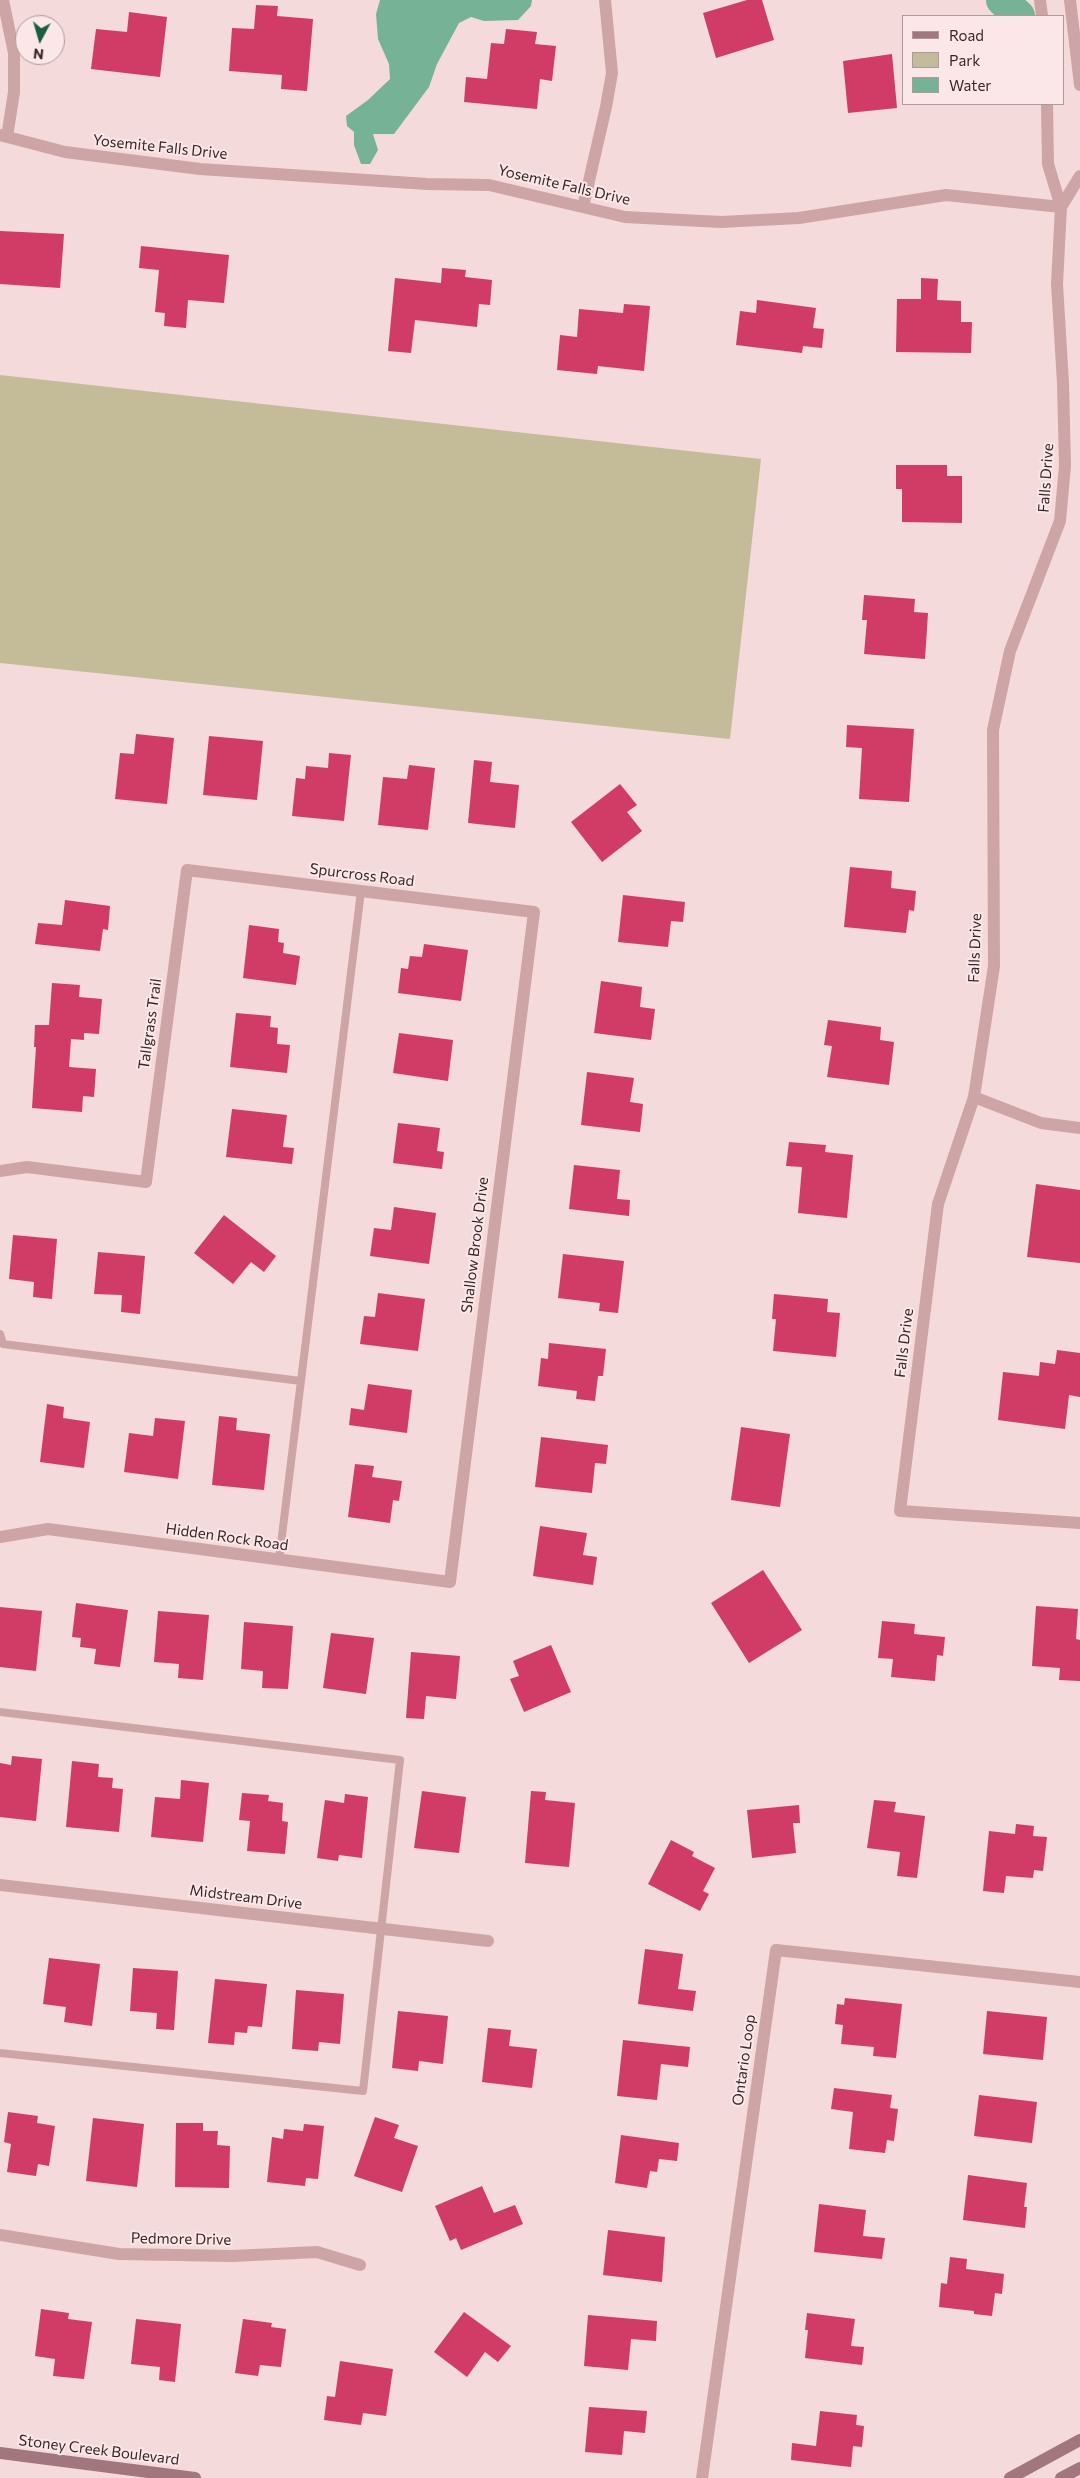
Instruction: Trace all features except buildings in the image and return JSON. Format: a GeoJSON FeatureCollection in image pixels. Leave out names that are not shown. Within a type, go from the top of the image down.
{"type":"FeatureCollection","features":[{"type":"Feature","properties":{"kind":"street"},"geometry":{"type":"LineString","coordinates":[[3,0],[14,52],[14,92],[4,136]]}},
{"type":"Feature","properties":{"kind":"street"},"geometry":{"type":"LineString","coordinates":[[583,207],[612,73],[605,0]]}},
{"type":"Feature","properties":{"kind":"street"},"geometry":{"type":"LineString","coordinates":[[1040,0],[1042,15]]}},
{"type":"Feature","properties":{"kind":"street"},"geometry":{"type":"LineString","coordinates":[[1070,0],[1080,85]]}},
{"type":"Feature","properties":{"kind":"street","name":"Falls Drive"},"geometry":{"type":"LineString","coordinates":[[1047,105],[1048,164],[1061,207],[1057,284],[1064,383],[1064,475],[1060,521],[1010,651],[993,730],[994,966],[974,1097],[938,1204],[900,1511],[1080,1523]]}},
{"type":"Feature","properties":{"kind":"street","name":"Yosemite Falls Drive"},"geometry":{"type":"LineString","coordinates":[[4,136],[65,152],[200,169],[427,184],[489,185],[625,217],[721,222],[799,218],[946,195],[1061,207]]}},
{"type":"Feature","properties":{"kind":"street","name":"Falls Drive"},"geometry":{"type":"LineString","coordinates":[[1061,207],[1080,176]]}},
{"type":"Feature","properties":{"kind":"street","name":"Spurcross Road"},"geometry":{"type":"LineString","coordinates":[[187,870],[534,912]]}},
{"type":"Feature","properties":{"kind":"street","name":"Tallgrass Trail"},"geometry":{"type":"LineString","coordinates":[[0,1171],[28,1166],[146,1182],[187,870]]}},
{"type":"Feature","properties":{"kind":"street","name":"Shallow Brook Drive"},"geometry":{"type":"LineString","coordinates":[[450,1582],[534,912]]}},
{"type":"Feature","properties":{"kind":"street"},"geometry":{"type":"LineString","coordinates":[[974,1097],[1041,1123],[1080,1128]]}},
{"type":"Feature","properties":{"kind":"street","name":"Hidden Rock Road"},"geometry":{"type":"LineString","coordinates":[[0,1537],[48,1529],[450,1582]]}},
{"type":"Feature","properties":{"kind":"street","name":"Midstream Drive"},"geometry":{"type":"LineString","coordinates":[[0,1885],[488,1941]]}},
{"type":"Feature","properties":{"kind":"street","name":"Ontario Loop"},"geometry":{"type":"LineString","coordinates":[[702,2478],[776,1950],[1080,1982]]}},
{"type":"Feature","properties":{"kind":"street","name":"Pedmore Drive"},"geometry":{"type":"LineString","coordinates":[[0,2235],[119,2254],[232,2256],[317,2252],[360,2265]]}},
{"type":"Feature","properties":{"kind":"street"},"geometry":{"type":"LineString","coordinates":[[1010,2478],[1080,2440]]}},
{"type":"Feature","properties":{"kind":"street","name":"Stoney Creek Boulevard"},"geometry":{"type":"LineString","coordinates":[[0,2454],[195,2478]]}},
{"type":"Feature","properties":{"kind":"street"},"geometry":{"type":"LineString","coordinates":[[1061,2478],[1080,2468]]}},
{"type":"Feature","properties":{"kind":"lane"},"geometry":{"type":"LineString","coordinates":[[279,1560],[361,891]]}},
{"type":"Feature","properties":{"kind":"lane"},"geometry":{"type":"LineString","coordinates":[[0,1334],[3,1344],[301,1381]]}},
{"type":"Feature","properties":{"kind":"lane"},"geometry":{"type":"LineString","coordinates":[[0,1712],[400,1760],[363,2091],[0,2052]]}},
{"type":"Feature","properties":{"kind":"green space"},"geometry":{"type":"Polygon","coordinates":[[[0,375],[761,459],[730,739],[0,663],[0,375]]]}},
{"type":"Feature","properties":{"kind":"water"},"geometry":{"type":"Polygon","coordinates":[[[380,0],[532,0],[531,6],[518,20],[484,21],[471,17],[459,23],[437,64],[429,87],[394,134],[373,134],[378,150],[370,164],[361,164],[354,145],[354,132],[347,126],[346,116],[368,100],[390,79],[389,64],[378,39],[376,14],[380,0]]]}},
{"type":"Feature","properties":{"kind":"waterway"},"geometry":{"type":"LineString","coordinates":[[1002,0],[1018,15]]}}]}
